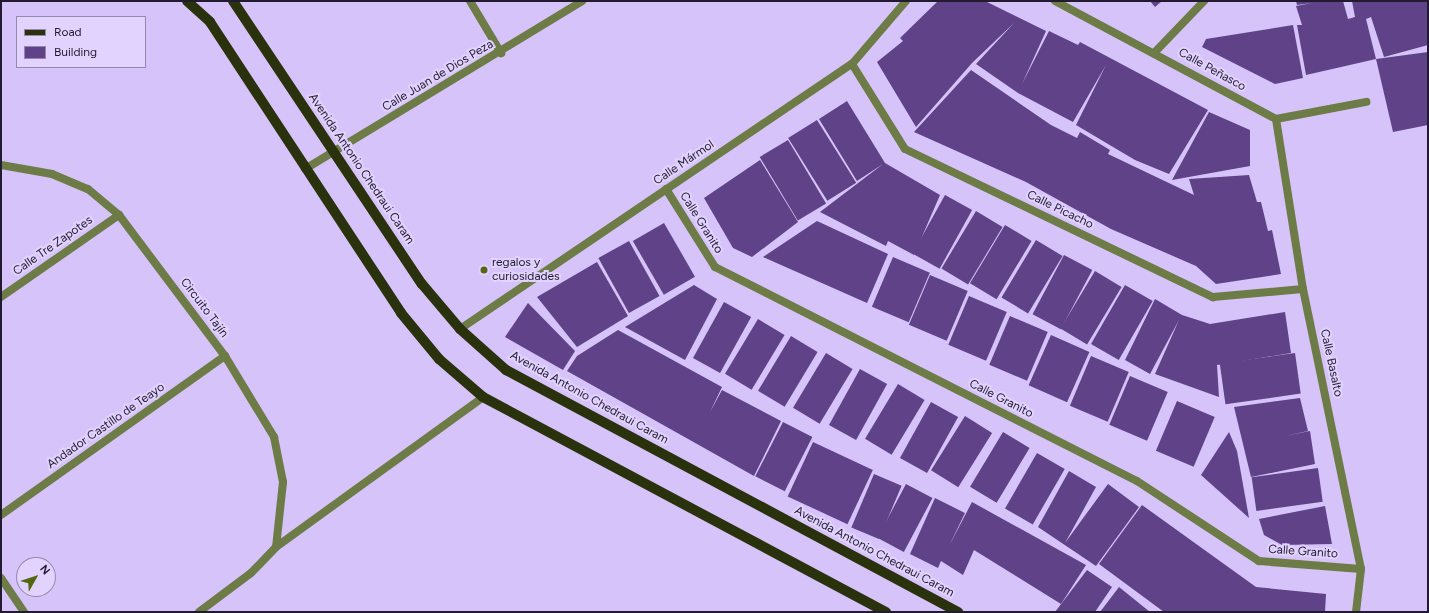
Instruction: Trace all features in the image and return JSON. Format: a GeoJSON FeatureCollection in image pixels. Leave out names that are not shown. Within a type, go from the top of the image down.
{"type":"FeatureCollection","features":[{"type":"Feature","properties":{"kind":"main road"},"geometry":{"type":"LineString","coordinates":[[186,1],[210,22],[305,169],[401,313],[439,359],[483,397],[886,612]]}},
{"type":"Feature","properties":{"kind":"main road","name":"Avenida Antonio Chedraui Caram"},"geometry":{"type":"LineString","coordinates":[[233,1],[422,284],[460,329],[506,370],[958,612]]}},
{"type":"Feature","properties":{"kind":"street"},"geometry":{"type":"LineString","coordinates":[[470,1],[501,53]]}},
{"type":"Feature","properties":{"kind":"street","name":"Calle Juan de Dios Peza"},"geometry":{"type":"LineString","coordinates":[[305,169],[501,53],[582,1]]}},
{"type":"Feature","properties":{"kind":"street","name":"Calle Mármol"},"geometry":{"type":"LineString","coordinates":[[460,329],[852,64],[906,1]]}},
{"type":"Feature","properties":{"kind":"street","name":"Calle Peñasco"},"geometry":{"type":"LineString","coordinates":[[1055,1],[1156,52],[1276,119]]}},
{"type":"Feature","properties":{"kind":"street"},"geometry":{"type":"LineString","coordinates":[[1156,52],[1204,1]]}},
{"type":"Feature","properties":{"kind":"street","name":"Calle Picacho"},"geometry":{"type":"LineString","coordinates":[[852,64],[905,149],[1213,297],[1303,288]]}},
{"type":"Feature","properties":{"kind":"street"},"geometry":{"type":"LineString","coordinates":[[1276,119],[1366,102]]}},
{"type":"Feature","properties":{"kind":"street","name":"Calle Basalto"},"geometry":{"type":"LineString","coordinates":[[1276,119],[1303,288],[1361,569],[1356,612]]}},
{"type":"Feature","properties":{"kind":"street","name":"Circuito Tajín"},"geometry":{"type":"LineString","coordinates":[[1,165],[52,174],[88,189],[119,215],[225,356],[274,437],[283,482],[276,547]]}},
{"type":"Feature","properties":{"kind":"street","name":"Calle Granito"},"geometry":{"type":"LineString","coordinates":[[666,189],[715,268],[1137,481],[1259,561],[1361,569]]}},
{"type":"Feature","properties":{"kind":"street","name":"Calle Tre Zapotes"},"geometry":{"type":"LineString","coordinates":[[1,297],[119,215]]}},
{"type":"Feature","properties":{"kind":"street","name":"Andador Castillo de Teayo"},"geometry":{"type":"LineString","coordinates":[[1,515],[225,356]]}},
{"type":"Feature","properties":{"kind":"street"},"geometry":{"type":"LineString","coordinates":[[199,612],[251,573],[276,547],[483,397]]}},
{"type":"Feature","properties":{"kind":"street"},"geometry":{"type":"LineString","coordinates":[[1,578],[24,612]]}},
{"type":"Feature","properties":{"kind":"building"},"geometry":{"type":"Polygon","coordinates":[[[938,1],[985,1],[1046,31],[1022,84],[1049,31],[1078,45],[1080,42],[1208,110],[1169,174],[1135,160],[1076,125],[1106,65],[1073,122],[1018,93],[976,64],[1014,23],[972,63],[916,127],[877,62],[903,41],[900,38],[938,1]]]}},
{"type":"Feature","properties":{"kind":"building"},"geometry":{"type":"Polygon","coordinates":[[[1150,1],[1162,1],[1155,7],[1150,1]]]}},
{"type":"Feature","properties":{"kind":"building"},"geometry":{"type":"Polygon","coordinates":[[[1296,1],[1343,1],[1348,19],[1355,17],[1352,1],[1428,1],[1428,45],[1384,57],[1371,17],[1366,19],[1376,59],[1306,75],[1297,25],[1302,25],[1296,6],[1312,3],[1297,5],[1296,1]]]}},
{"type":"Feature","properties":{"kind":"building"},"geometry":{"type":"Polygon","coordinates":[[[1293,25],[1303,78],[1275,84],[1202,47],[1206,39],[1293,25]]]}},
{"type":"Feature","properties":{"kind":"building"},"geometry":{"type":"Polygon","coordinates":[[[1428,52],[1428,125],[1393,132],[1376,59],[1428,52]]]}},
{"type":"Feature","properties":{"kind":"building"},"geometry":{"type":"Polygon","coordinates":[[[971,70],[1051,125],[1077,138],[1080,132],[1110,150],[1108,154],[1194,195],[1189,179],[1249,175],[1257,202],[1261,202],[1268,231],[1272,230],[1281,274],[1216,284],[1196,266],[1111,229],[1026,182],[914,132],[971,70]]]}},
{"type":"Feature","properties":{"kind":"building"},"geometry":{"type":"Polygon","coordinates":[[[847,101],[885,163],[940,195],[914,255],[888,241],[886,246],[820,212],[883,164],[857,181],[819,119],[847,101]]]}},
{"type":"Feature","properties":{"kind":"building"},"geometry":{"type":"Polygon","coordinates":[[[1209,112],[1250,130],[1250,166],[1172,180],[1209,112]]]}},
{"type":"Feature","properties":{"kind":"building"},"geometry":{"type":"Polygon","coordinates":[[[817,120],[856,183],[827,201],[788,138],[817,120]]]}},
{"type":"Feature","properties":{"kind":"building"},"geometry":{"type":"Polygon","coordinates":[[[788,140],[826,203],[798,220],[760,157],[788,140]]]}},
{"type":"Feature","properties":{"kind":"building"},"geometry":{"type":"Polygon","coordinates":[[[760,160],[798,222],[752,257],[733,248],[704,198],[760,160]]]}},
{"type":"Feature","properties":{"kind":"building"},"geometry":{"type":"Polygon","coordinates":[[[945,195],[972,210],[940,269],[913,254],[945,195]]]}},
{"type":"Feature","properties":{"kind":"building"},"geometry":{"type":"Polygon","coordinates":[[[976,211],[1003,227],[968,284],[941,268],[976,211]]]}},
{"type":"Feature","properties":{"kind":"building"},"geometry":{"type":"Polygon","coordinates":[[[817,221],[888,254],[867,303],[763,257],[817,221]]]}},
{"type":"Feature","properties":{"kind":"building"},"geometry":{"type":"Polygon","coordinates":[[[664,223],[695,277],[664,295],[633,241],[664,223]]]}},
{"type":"Feature","properties":{"kind":"building"},"geometry":{"type":"Polygon","coordinates":[[[1005,225],[1032,241],[997,299],[970,283],[1005,225]]]}},
{"type":"Feature","properties":{"kind":"building"},"geometry":{"type":"Polygon","coordinates":[[[1036,240],[1063,256],[1028,313],[1001,297],[1036,240]]]}},
{"type":"Feature","properties":{"kind":"building"},"geometry":{"type":"Polygon","coordinates":[[[629,241],[660,296],[629,313],[598,258],[629,241]]]}},
{"type":"Feature","properties":{"kind":"building"},"geometry":{"type":"Polygon","coordinates":[[[1064,255],[1092,270],[1061,329],[1033,314],[1064,255]]]}},
{"type":"Feature","properties":{"kind":"building"},"geometry":{"type":"Polygon","coordinates":[[[893,257],[930,273],[909,322],[872,307],[893,257]]]}},
{"type":"Feature","properties":{"kind":"building"},"geometry":{"type":"Polygon","coordinates":[[[597,262],[628,316],[577,347],[537,297],[597,262]]]}},
{"type":"Feature","properties":{"kind":"building"},"geometry":{"type":"Polygon","coordinates":[[[1095,271],[1122,287],[1087,344],[1060,328],[1095,271]]]}},
{"type":"Feature","properties":{"kind":"building"},"geometry":{"type":"Polygon","coordinates":[[[930,275],[968,291],[947,341],[909,325],[930,275]]]}},
{"type":"Feature","properties":{"kind":"building"},"geometry":{"type":"Polygon","coordinates":[[[694,285],[717,299],[685,360],[625,327],[694,285]]]}},
{"type":"Feature","properties":{"kind":"building"},"geometry":{"type":"Polygon","coordinates":[[[1125,285],[1153,301],[1119,360],[1091,344],[1125,285]]]}},
{"type":"Feature","properties":{"kind":"building"},"geometry":{"type":"Polygon","coordinates":[[[969,296],[1007,312],[986,361],[948,345],[969,296]]]}},
{"type":"Feature","properties":{"kind":"building"},"geometry":{"type":"Polygon","coordinates":[[[1155,299],[1182,315],[1210,324],[1285,312],[1291,353],[1217,365],[1219,397],[1155,374],[1179,320],[1150,374],[1125,360],[1155,299]]]}},
{"type":"Feature","properties":{"kind":"building"},"geometry":{"type":"Polygon","coordinates":[[[724,302],[751,317],[720,373],[693,358],[724,302]]]}},
{"type":"Feature","properties":{"kind":"building"},"geometry":{"type":"Polygon","coordinates":[[[528,303],[575,351],[563,370],[505,337],[528,303]]]}},
{"type":"Feature","properties":{"kind":"building"},"geometry":{"type":"Polygon","coordinates":[[[1010,316],[1048,332],[1027,381],[989,365],[1010,316]]]}},
{"type":"Feature","properties":{"kind":"building"},"geometry":{"type":"Polygon","coordinates":[[[758,319],[785,335],[752,390],[725,374],[758,319]]]}},
{"type":"Feature","properties":{"kind":"building"},"geometry":{"type":"Polygon","coordinates":[[[618,330],[722,387],[710,412],[722,390],[781,421],[754,476],[567,371],[577,356],[618,330]]]}},
{"type":"Feature","properties":{"kind":"building"},"geometry":{"type":"Polygon","coordinates":[[[1051,335],[1089,352],[1067,402],[1029,385],[1051,335]]]}},
{"type":"Feature","properties":{"kind":"building"},"geometry":{"type":"Polygon","coordinates":[[[791,336],[818,352],[785,407],[758,391],[791,336]]]}},
{"type":"Feature","properties":{"kind":"building"},"geometry":{"type":"Polygon","coordinates":[[[826,353],[853,369],[820,424],[793,408],[826,353]]]}},
{"type":"Feature","properties":{"kind":"building"},"geometry":{"type":"Polygon","coordinates":[[[1295,353],[1301,394],[1225,404],[1220,364],[1295,353]]]}},
{"type":"Feature","properties":{"kind":"building"},"geometry":{"type":"Polygon","coordinates":[[[1091,356],[1129,372],[1108,422],[1070,406],[1091,356]]]}},
{"type":"Feature","properties":{"kind":"building"},"geometry":{"type":"Polygon","coordinates":[[[860,369],[887,384],[856,440],[829,425],[860,369]]]}},
{"type":"Feature","properties":{"kind":"building"},"geometry":{"type":"Polygon","coordinates":[[[1130,376],[1168,392],[1147,441],[1109,425],[1130,376]]]}},
{"type":"Feature","properties":{"kind":"building"},"geometry":{"type":"Polygon","coordinates":[[[898,384],[925,400],[892,455],[865,439],[898,384]]]}},
{"type":"Feature","properties":{"kind":"building"},"geometry":{"type":"Polygon","coordinates":[[[1300,398],[1308,431],[1285,436],[1310,431],[1315,464],[1251,477],[1234,407],[1300,398]]]}},
{"type":"Feature","properties":{"kind":"building"},"geometry":{"type":"Polygon","coordinates":[[[1177,401],[1215,417],[1194,467],[1156,451],[1177,401]]]}},
{"type":"Feature","properties":{"kind":"building"},"geometry":{"type":"Polygon","coordinates":[[[931,402],[958,417],[927,473],[900,458],[931,402]]]}},
{"type":"Feature","properties":{"kind":"building"},"geometry":{"type":"Polygon","coordinates":[[[965,416],[992,433],[958,487],[931,470],[965,416]]]}},
{"type":"Feature","properties":{"kind":"building"},"geometry":{"type":"Polygon","coordinates":[[[783,422],[812,437],[785,491],[755,476],[783,422]]]}},
{"type":"Feature","properties":{"kind":"building"},"geometry":{"type":"Polygon","coordinates":[[[1003,432],[1030,448],[997,503],[970,487],[1003,432]]]}},
{"type":"Feature","properties":{"kind":"building"},"geometry":{"type":"Polygon","coordinates":[[[1229,432],[1237,451],[1249,518],[1201,475],[1229,432]]]}},
{"type":"Feature","properties":{"kind":"building"},"geometry":{"type":"Polygon","coordinates":[[[813,442],[873,470],[847,524],[788,496],[813,442]]]}},
{"type":"Feature","properties":{"kind":"building"},"geometry":{"type":"Polygon","coordinates":[[[1037,453],[1065,469],[1033,524],[1005,508],[1037,453]]]}},
{"type":"Feature","properties":{"kind":"building"},"geometry":{"type":"Polygon","coordinates":[[[1318,468],[1323,502],[1256,511],[1252,477],[1318,468]]]}},
{"type":"Feature","properties":{"kind":"building"},"geometry":{"type":"Polygon","coordinates":[[[1069,471],[1096,487],[1065,543],[1108,484],[1139,507],[1096,566],[1038,527],[1069,471]]]}},
{"type":"Feature","properties":{"kind":"building"},"geometry":{"type":"Polygon","coordinates":[[[874,474],[902,486],[879,539],[851,527],[874,474]]]}},
{"type":"Feature","properties":{"kind":"building"},"geometry":{"type":"Polygon","coordinates":[[[906,484],[932,498],[904,552],[877,538],[906,484]]]}},
{"type":"Feature","properties":{"kind":"building"},"geometry":{"type":"Polygon","coordinates":[[[935,498],[965,513],[949,546],[972,502],[1086,565],[1061,604],[974,550],[963,575],[941,561],[938,568],[910,554],[935,498]]]}},
{"type":"Feature","properties":{"kind":"building"},"geometry":{"type":"Polygon","coordinates":[[[1142,505],[1256,587],[1326,594],[1325,612],[1164,612],[1099,564],[1142,505]]]}},
{"type":"Feature","properties":{"kind":"building"},"geometry":{"type":"Polygon","coordinates":[[[1325,506],[1332,544],[1282,545],[1264,535],[1259,519],[1325,506]]]}},
{"type":"Feature","properties":{"kind":"building"},"geometry":{"type":"Polygon","coordinates":[[[1087,570],[1112,587],[1095,612],[1055,612],[1087,570]]]}},
{"type":"Feature","properties":{"kind":"building"},"geometry":{"type":"Polygon","coordinates":[[[1119,587],[1150,612],[1100,612],[1119,587]]]}},
{"type":"Feature","properties":{"kind":"place","name":"regalos y curiosidades"},"geometry":{"type":"Point","coordinates":[484,270]}}]}
